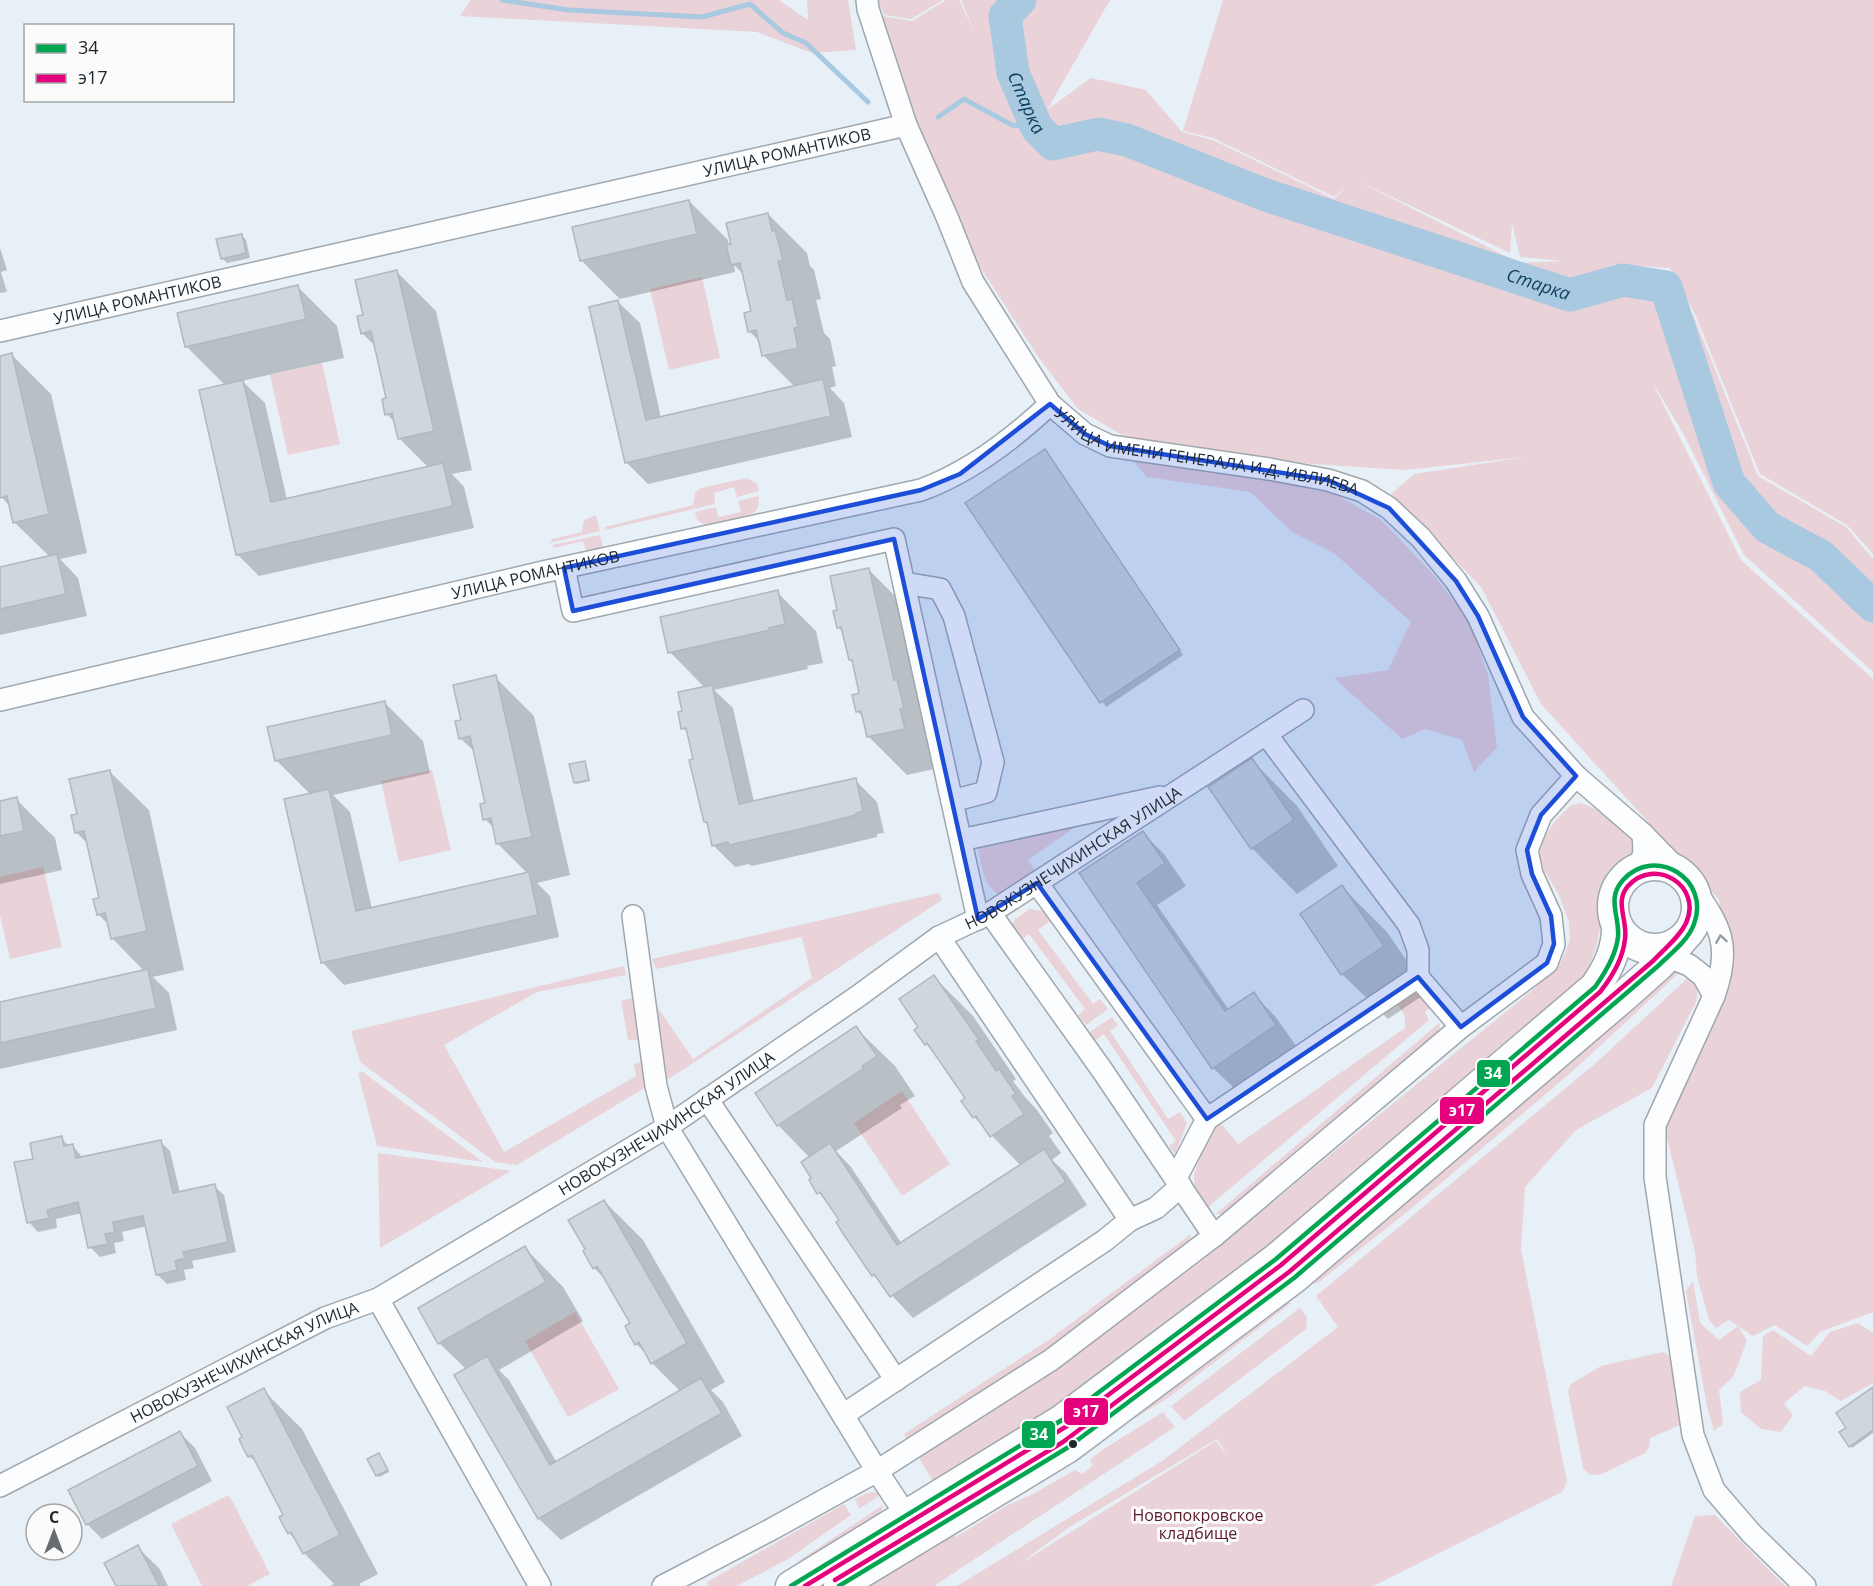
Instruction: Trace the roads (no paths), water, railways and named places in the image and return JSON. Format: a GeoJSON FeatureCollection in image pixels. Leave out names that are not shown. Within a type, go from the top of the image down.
{"type":"FeatureCollection","features":[{"type":"Feature","properties":{"kind":"street","name":"УЛИЦА ИМЕНИ ГЕНЕРАЛА И.Д. ИВЛИЕВА"},"geometry":{"type":"LineString","coordinates":[[867,0],[906,124],[973,282],[1050,404],[1085,434],[1110,446],[1328,480],[1362,491],[1389,508],[1421,538],[1456,580],[1478,616],[1523,717],[1576,776],[1643,834],[1686,879],[1709,909],[1722,940],[1721,977],[1655,1125],[1655,1177],[1693,1435],[1714,1490],[1751,1533],[1805,1586]]}},
{"type":"Feature","properties":{"kind":"street","name":"УЛИЦА РОМАНТИКОВ"},"geometry":{"type":"LineString","coordinates":[[0,331],[906,124]]}},
{"type":"Feature","properties":{"kind":"street","name":"УЛИЦА РОМАНТИКОВ"},"geometry":{"type":"LineString","coordinates":[[0,700],[564,568],[921,490],[944,482],[967,469],[1021,432],[1050,404]]}},
{"type":"Feature","properties":{"kind":"street"},"geometry":{"type":"LineString","coordinates":[[564,568],[573,611],[894,539],[961,840],[984,916],[1102,1070],[1214,1236]]}},
{"type":"Feature","properties":{"kind":"street"},"geometry":{"type":"LineString","coordinates":[[904,583],[940,589],[954,616],[993,762],[986,792],[952,801]]}},
{"type":"Feature","properties":{"kind":"street","name":"НОВОКУЗНЕЧИХИНСКАЯ УЛИЦА"},"geometry":{"type":"LineString","coordinates":[[0,1486],[325,1318],[378,1299],[667,1126],[857,997],[939,938],[984,916],[1303,710]]}},
{"type":"Feature","properties":{"kind":"street"},"geometry":{"type":"LineString","coordinates":[[1266,734],[1409,925],[1418,950],[1418,977],[1461,1027]]}},
{"type":"Feature","properties":{"kind":"street"},"geometry":{"type":"LineString","coordinates":[[663,1586],[877,1471],[1051,1360],[1214,1236],[1461,1027],[1547,963],[1554,944],[1551,916],[1532,874],[1527,850],[1541,815],[1576,776]]}},
{"type":"Feature","properties":{"kind":"street"},"geometry":{"type":"LineString","coordinates":[[961,840],[1173,794]]}},
{"type":"Feature","properties":{"kind":"street"},"geometry":{"type":"LineString","coordinates":[[791,1586],[1062,1420],[1276,1259],[1594,987],[1606,971],[1618,938],[1613,907],[1616,892],[1624,879],[1641,864],[1644,854],[1643,834]]}},
{"type":"Feature","properties":{"kind":"street"},"geometry":{"type":"LineString","coordinates":[[839,1586],[1067,1448],[1294,1278],[1623,997],[1664,948],[1691,929],[1697,915],[1697,899],[1686,879],[1674,869],[1652,865],[1636,869]]}},
{"type":"Feature","properties":{"kind":"street"},"geometry":{"type":"LineString","coordinates":[[1036,882],[1207,1119]]}},
{"type":"Feature","properties":{"kind":"street"},"geometry":{"type":"LineString","coordinates":[[633,916],[656,1086],[667,1126],[906,1515]]}},
{"type":"Feature","properties":{"kind":"street"},"geometry":{"type":"LineString","coordinates":[[1617,925],[1630,941],[1664,948],[1689,965],[1703,976],[1714,996]]}},
{"type":"Feature","properties":{"kind":"street"},"geometry":{"type":"LineString","coordinates":[[939,938],[1130,1220]]}},
{"type":"Feature","properties":{"kind":"street"},"geometry":{"type":"LineString","coordinates":[[843,1415],[1104,1241],[1130,1220],[1156,1208],[1178,1182],[1207,1119],[1418,977]]}},
{"type":"Feature","properties":{"kind":"street"},"geometry":{"type":"LineString","coordinates":[[707,1099],[896,1380]]}},
{"type":"Feature","properties":{"kind":"street"},"geometry":{"type":"LineString","coordinates":[[378,1299],[540,1586]]}},
{"type":"Feature","properties":{"kind":"waterway"},"geometry":{"type":"LineString","coordinates":[[502,0],[569,10],[702,17],[750,4],[783,33],[806,43],[868,102]]}},
{"type":"Feature","properties":{"kind":"waterway","name":"Старка"},"geometry":{"type":"LineString","coordinates":[[1020,0],[1005,16],[1013,73],[1037,128],[1053,144],[1098,134],[1127,140],[1263,194],[1570,295],[1623,280],[1666,287],[1729,483],[1767,527],[1821,556],[1873,606]]}},
{"type":"Feature","properties":{"kind":"waterway"},"geometry":{"type":"LineString","coordinates":[[938,117],[964,99],[1012,125],[1037,128]]}},
{"type":"Feature","properties":{"kind":"park label","name":"Новопокровское кладбище"},"geometry":{"type":"Point","coordinates":[1198,1524]}}]}
